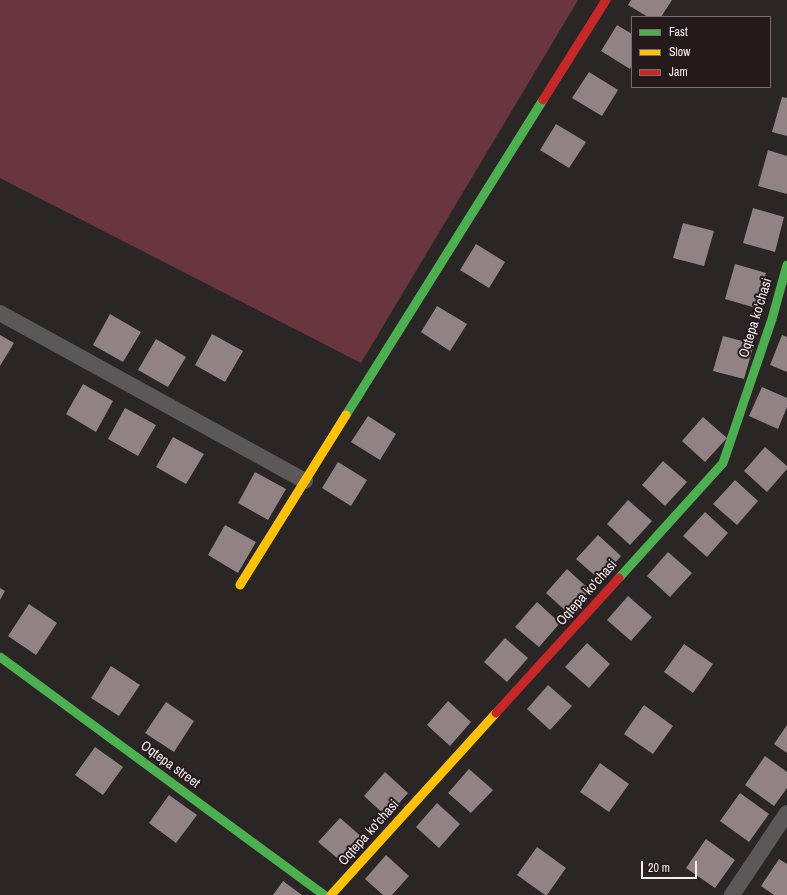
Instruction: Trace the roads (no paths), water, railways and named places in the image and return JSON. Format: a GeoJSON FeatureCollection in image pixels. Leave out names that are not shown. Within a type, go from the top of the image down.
{"type":"FeatureCollection","features":[{"type":"Feature","properties":{"kind":"street"},"geometry":{"type":"LineString","coordinates":[[240,585],[606,0]]}},
{"type":"Feature","properties":{"kind":"street","name":"Oqtepa ko'chasi"},"geometry":{"type":"LineString","coordinates":[[331,895],[723,463],[772,319],[787,265]]}},
{"type":"Feature","properties":{"kind":"street"},"geometry":{"type":"LineString","coordinates":[[0,313],[305,481]]}},
{"type":"Feature","properties":{"kind":"street","name":"Oqtepa street"},"geometry":{"type":"LineString","coordinates":[[0,657],[324,895]]}},
{"type":"Feature","properties":{"kind":"street"},"geometry":{"type":"LineString","coordinates":[[732,895],[787,813]]}}]}
